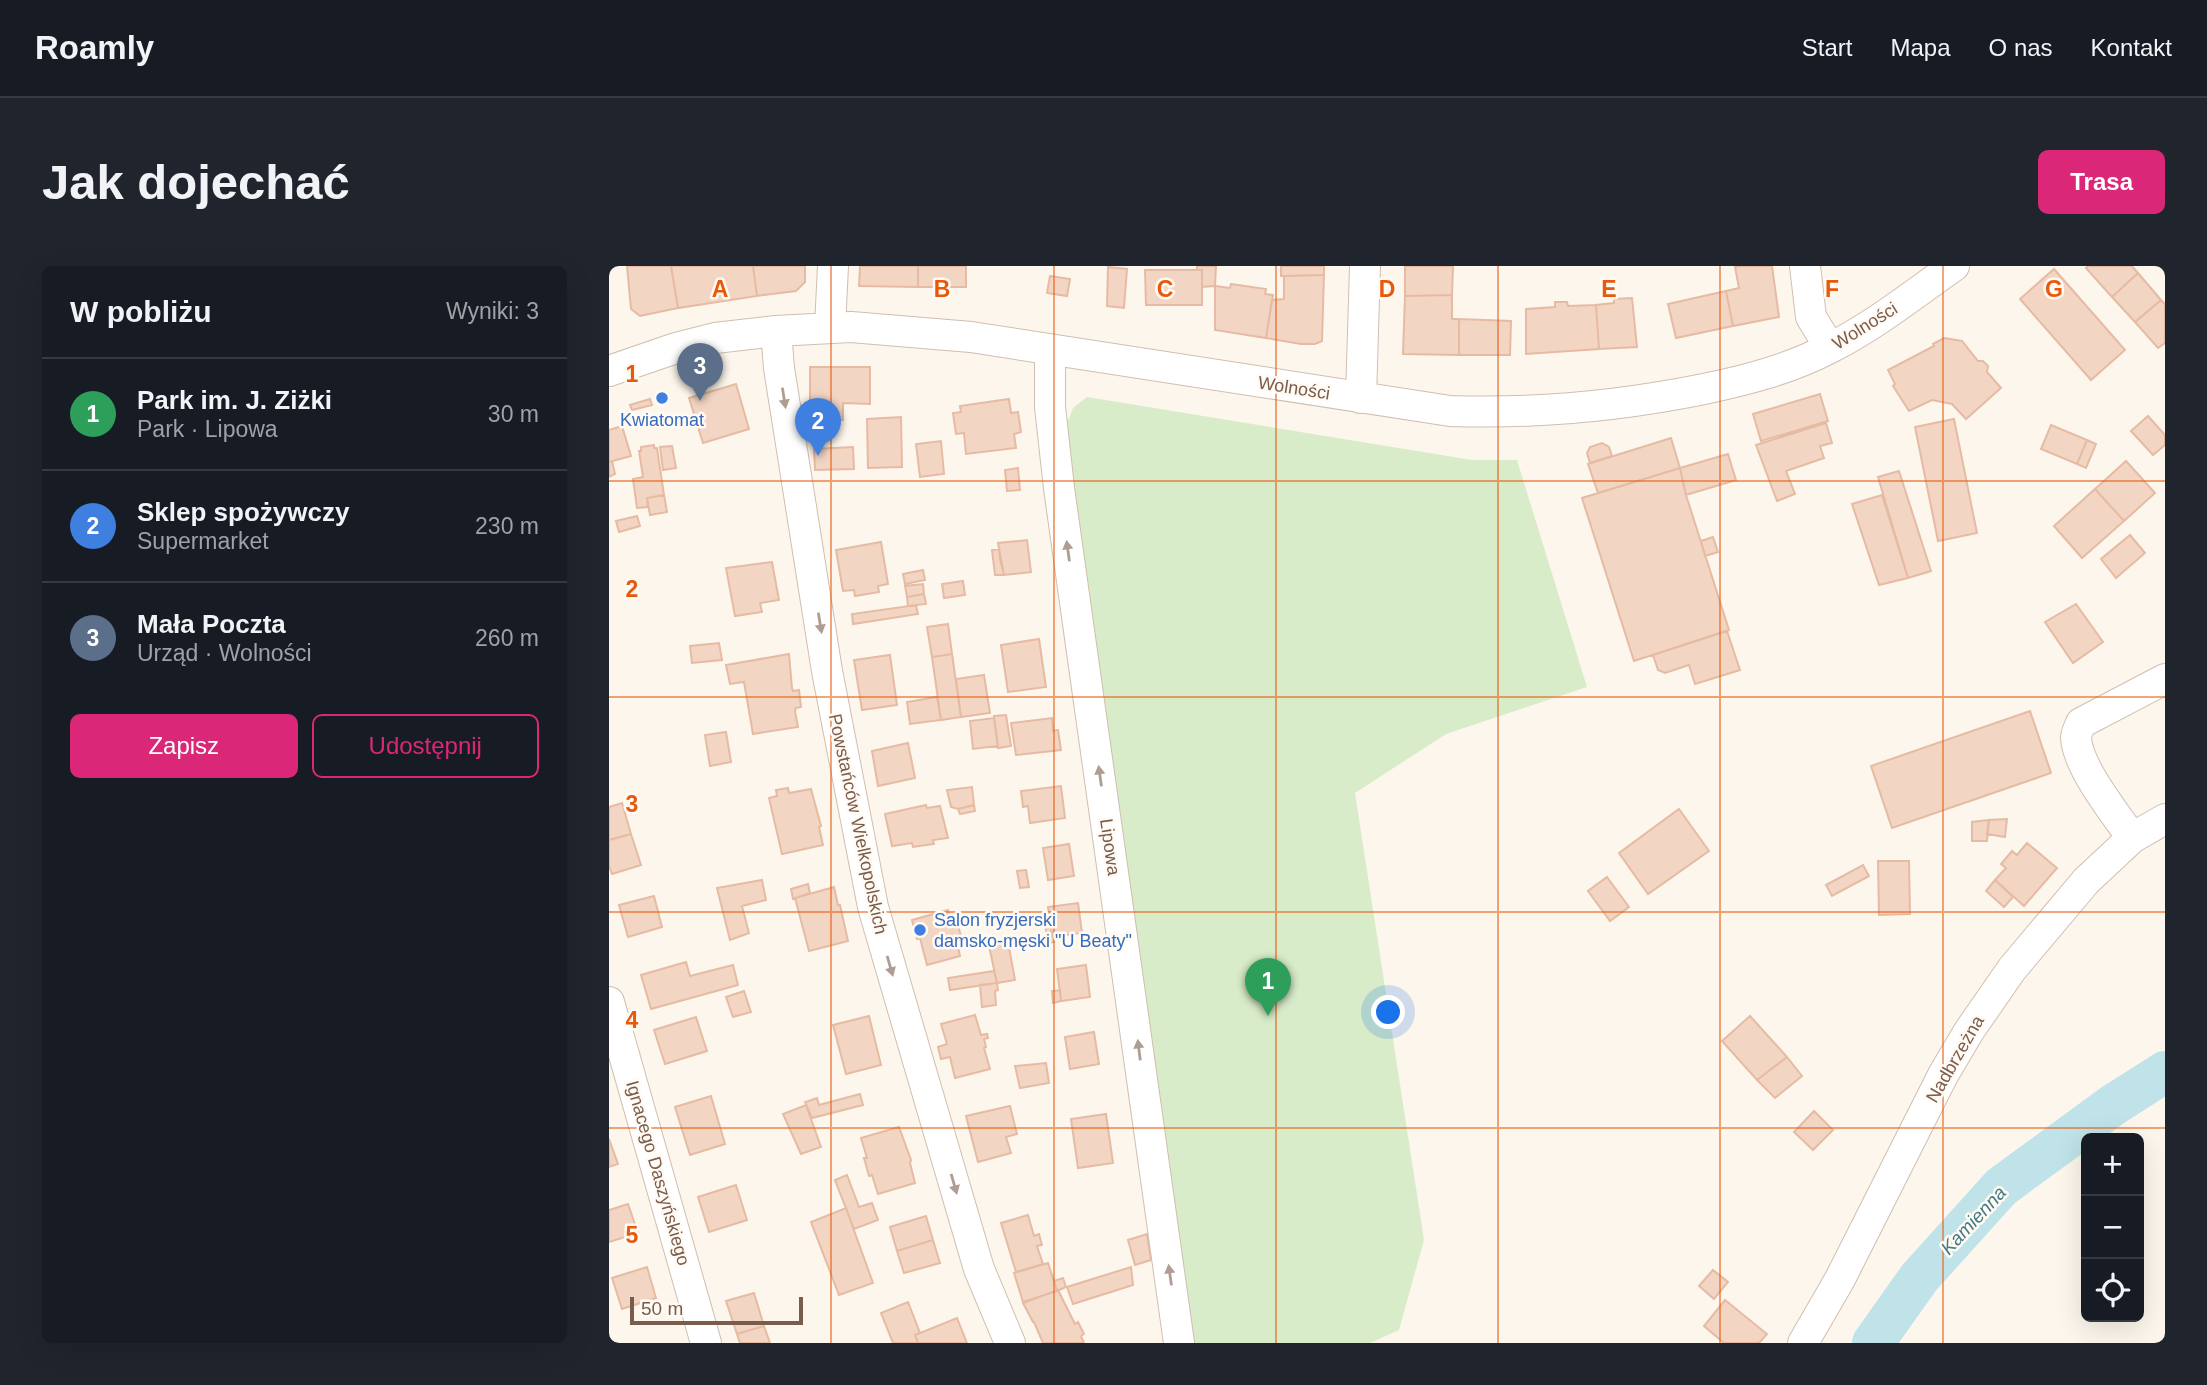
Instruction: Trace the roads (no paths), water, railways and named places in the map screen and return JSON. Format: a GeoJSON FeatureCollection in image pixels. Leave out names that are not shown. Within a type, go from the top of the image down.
{"type":"FeatureCollection","features":[{"type":"Feature","properties":{"kind":"street"},"geometry":{"type":"LineString","coordinates":[[830,327],[833,266]]}},
{"type":"Feature","properties":{"kind":"street"},"geometry":{"type":"LineString","coordinates":[[1361,398],[1365,266]]}},
{"type":"Feature","properties":{"kind":"street"},"geometry":{"type":"LineString","coordinates":[[1805,266],[1811,317],[1831,348]]}},
{"type":"Feature","properties":{"kind":"street","name":"Wolności"},"geometry":{"type":"LineString","coordinates":[[609,372],[676,348],[715,338],[775,331],[851,327],[971,337],[1450,411],[1507,413],[1566,410],[1655,399],[1771,373],[1831,348],[1954,266]]}},
{"type":"Feature","properties":{"kind":"street","name":"Powstańców Wielkopolskich"},"geometry":{"type":"LineString","coordinates":[[775,331],[827,671],[873,907],[979,1269],[1010,1343]]}},
{"type":"Feature","properties":{"kind":"street","name":"Lipowa"},"geometry":{"type":"LineString","coordinates":[[1050,349],[1050,407],[1059,488],[1179,1343]]}},
{"type":"Feature","properties":{"kind":"street"},"geometry":{"type":"LineString","coordinates":[[2132,838],[2098,790],[2080,755],[2075,736],[2081,723],[2165,679]]}},
{"type":"Feature","properties":{"kind":"street","name":"Nadbrzeżna"},"geometry":{"type":"LineString","coordinates":[[1803,1343],[1840,1279],[1943,1075],[1969,1031],[2012,969],[2086,881],[2132,838],[2165,819]]}},
{"type":"Feature","properties":{"kind":"street","name":"Ignacego Daszyńskiego"},"geometry":{"type":"LineString","coordinates":[[609,1002],[706,1343]]}},
{"type":"Feature","properties":{"kind":"waterway","name":"Kamienna"},"geometry":{"type":"LineString","coordinates":[[1873,1343],[1919,1278],[2001,1187],[2113,1105],[2165,1072]]}},
{"type":"Feature","properties":{"kind":"place","name":"Kwiatomat"},"geometry":{"type":"Point","coordinates":[662,398]}},
{"type":"Feature","properties":{"kind":"place","name":"Mała Poczta"},"geometry":{"type":"Point","coordinates":[700,401]}},
{"type":"Feature","properties":{"kind":"place","name":"Sklep spożywczy"},"geometry":{"type":"Point","coordinates":[818,456]}},
{"type":"Feature","properties":{"kind":"place","name":"Salon fryzjerski damsko-męski \"U Beaty\""},"geometry":{"type":"Point","coordinates":[920,930]}},
{"type":"Feature","properties":{"kind":"place","name":"Park im. J. Ziżki"},"geometry":{"type":"Point","coordinates":[1268,1016]}}]}
